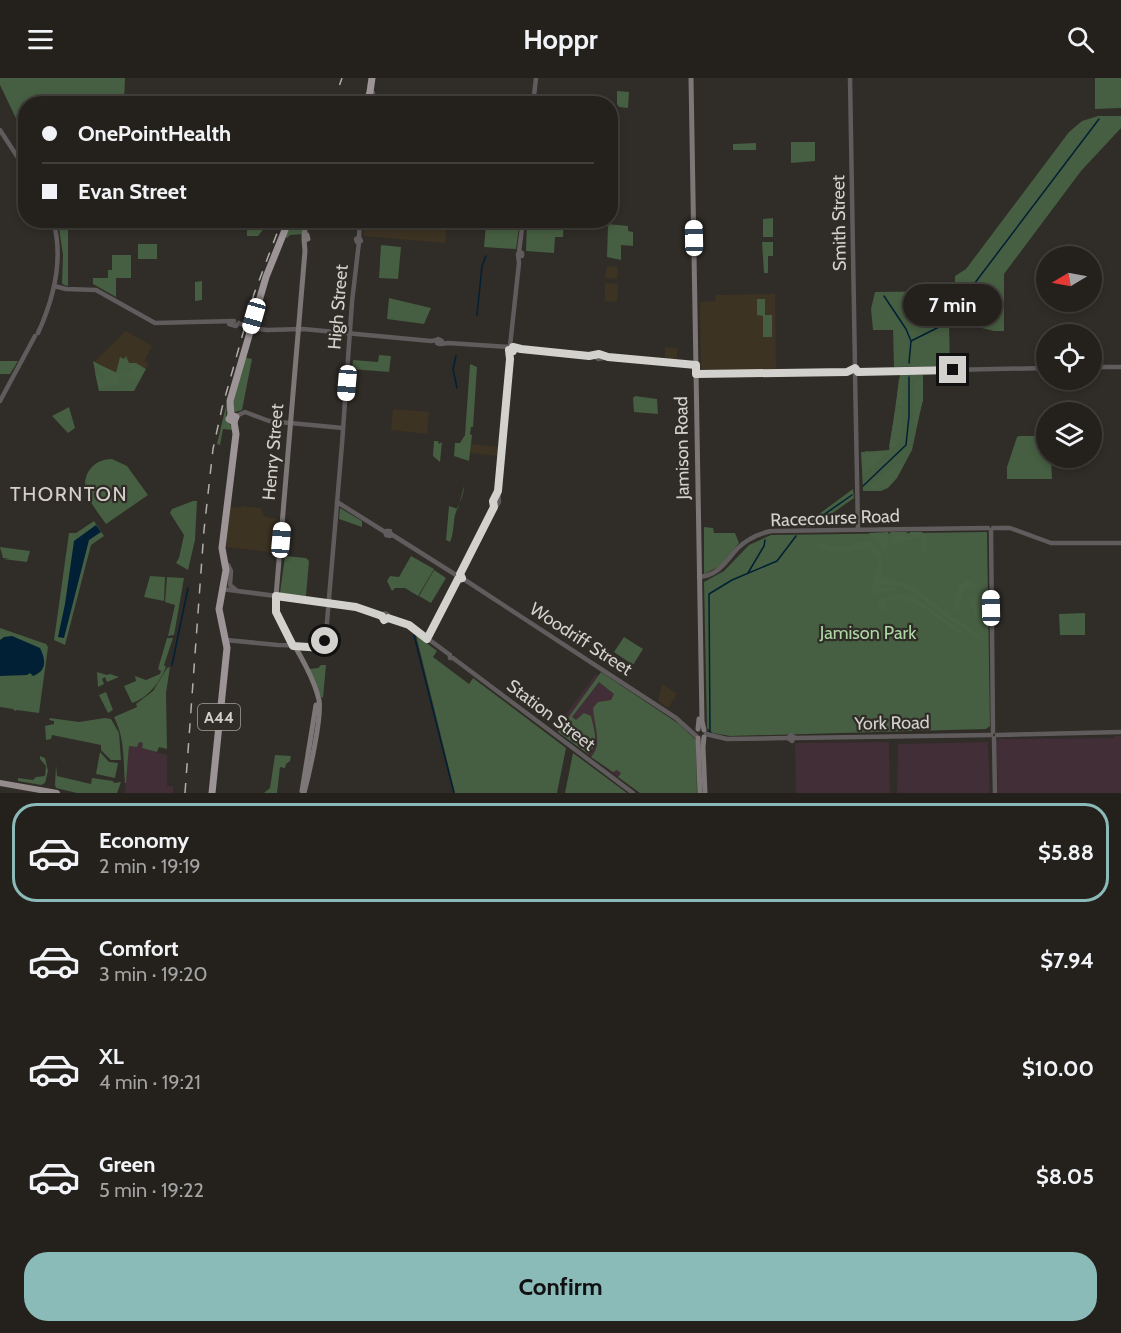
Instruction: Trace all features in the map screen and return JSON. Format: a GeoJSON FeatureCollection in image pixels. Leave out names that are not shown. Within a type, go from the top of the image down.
{"type":"FeatureCollection","features":[{"type":"Feature","properties":{"kind":"highway"},"geometry":{"type":"LineString","coordinates":[[373,78],[373,96]]}},
{"type":"Feature","properties":{"kind":"highway"},"geometry":{"type":"LineString","coordinates":[[369,96],[373,78]]}},
{"type":"Feature","properties":{"kind":"highway","name":"A44"},"geometry":{"type":"LineString","coordinates":[[213,793],[228,640],[223,607],[226,570],[222,551],[236,440],[229,404],[271,262],[286,228]]}},
{"type":"Feature","properties":{"kind":"highway","name":"A44"},"geometry":{"type":"LineString","coordinates":[[223,544],[229,574],[224,589]]}},
{"type":"Feature","properties":{"kind":"main road","name":"Jamison Road"},"geometry":{"type":"LineString","coordinates":[[691,78],[702,721],[700,793]]}},
{"type":"Feature","properties":{"kind":"main road","name":"Henry Street"},"geometry":{"type":"LineString","coordinates":[[303,793],[316,695],[313,683],[276,612],[276,596],[307,228]]}},
{"type":"Feature","properties":{"kind":"main road","name":"Jamison Road"},"geometry":{"type":"LineString","coordinates":[[700,734],[705,793]]}},
{"type":"Feature","properties":{"kind":"main road"},"geometry":{"type":"LineString","coordinates":[[0,784],[35,793]]}},
{"type":"Feature","properties":{"kind":"main road"},"geometry":{"type":"LineString","coordinates":[[0,784],[57,793]]}},
{"type":"Feature","properties":{"kind":"street"},"geometry":{"type":"LineString","coordinates":[[534,96],[536,78]]}},
{"type":"Feature","properties":{"kind":"street","name":"Smith Street"},"geometry":{"type":"LineString","coordinates":[[850,78],[858,530]]}},
{"type":"Feature","properties":{"kind":"street"},"geometry":{"type":"LineString","coordinates":[[0,130],[18,158]]}},
{"type":"Feature","properties":{"kind":"street"},"geometry":{"type":"LineString","coordinates":[[0,401],[37,334],[54,286],[58,249],[54,228]]}},
{"type":"Feature","properties":{"kind":"street","name":"High Street"},"geometry":{"type":"LineString","coordinates":[[293,646],[324,648],[359,228]]}},
{"type":"Feature","properties":{"kind":"street"},"geometry":{"type":"LineString","coordinates":[[427,639],[496,502],[522,228]]}},
{"type":"Feature","properties":{"kind":"street"},"geometry":{"type":"LineString","coordinates":[[57,273],[62,288]]}},
{"type":"Feature","properties":{"kind":"street"},"geometry":{"type":"LineString","coordinates":[[54,286],[96,290],[156,323],[237,323],[267,330],[299,329],[350,333],[696,365]]}},
{"type":"Feature","properties":{"kind":"street"},"geometry":{"type":"LineString","coordinates":[[1102,367],[1121,367]]}},
{"type":"Feature","properties":{"kind":"street"},"geometry":{"type":"LineString","coordinates":[[696,374],[1036,368]]}},
{"type":"Feature","properties":{"kind":"street"},"geometry":{"type":"LineString","coordinates":[[0,406],[12,380]]}},
{"type":"Feature","properties":{"kind":"street"},"geometry":{"type":"LineString","coordinates":[[233,417],[244,412],[269,421],[343,428]]}},
{"type":"Feature","properties":{"kind":"street","name":"Woodriff Street"},"geometry":{"type":"LineString","coordinates":[[337,502],[551,634],[700,734]]}},
{"type":"Feature","properties":{"kind":"street","name":"Racecourse Road"},"geometry":{"type":"LineString","coordinates":[[699,577],[721,569],[740,546],[763,533],[775,531],[1008,527],[1051,543],[1121,543]]}},
{"type":"Feature","properties":{"kind":"street"},"geometry":{"type":"LineString","coordinates":[[990,529],[995,793]]}},
{"type":"Feature","properties":{"kind":"street"},"geometry":{"type":"LineString","coordinates":[[228,565],[231,570],[230,585],[238,591]]}},
{"type":"Feature","properties":{"kind":"street"},"geometry":{"type":"LineString","coordinates":[[224,589],[328,603]]}},
{"type":"Feature","properties":{"kind":"street","name":"Station Street"},"geometry":{"type":"LineString","coordinates":[[328,603],[356,607],[382,616],[384,620],[388,618],[409,625],[633,793]]}},
{"type":"Feature","properties":{"kind":"street"},"geometry":{"type":"LineString","coordinates":[[228,640],[293,646]]}},
{"type":"Feature","properties":{"kind":"street","name":"York Road"},"geometry":{"type":"LineString","coordinates":[[700,734],[727,739],[1121,732]]}},
{"type":"Feature","properties":{"kind":"shaded area"},"geometry":{"type":"Polygon","coordinates":[[[364,228],[446,228],[445,243],[363,236],[364,228]]]}},
{"type":"Feature","properties":{"kind":"shaded area"},"geometry":{"type":"Polygon","coordinates":[[[607,266],[618,267],[617,279],[605,278],[607,266]]]}},
{"type":"Feature","properties":{"kind":"shaded area"},"geometry":{"type":"Polygon","coordinates":[[[605,283],[618,284],[617,302],[605,301],[605,283]]]}},
{"type":"Feature","properties":{"kind":"shaded area"},"geometry":{"type":"Polygon","coordinates":[[[775,294],[776,369],[701,369],[700,302],[715,301],[716,295],[775,294]]]}},
{"type":"Feature","properties":{"kind":"shaded area"},"geometry":{"type":"Polygon","coordinates":[[[126,331],[152,346],[144,361],[149,364],[144,371],[113,373],[95,361],[126,331]]]}},
{"type":"Feature","properties":{"kind":"shaded area"},"geometry":{"type":"Polygon","coordinates":[[[665,347],[677,348],[677,360],[665,359],[665,347]]]}},
{"type":"Feature","properties":{"kind":"shaded area"},"geometry":{"type":"Polygon","coordinates":[[[393,409],[429,412],[427,434],[391,430],[393,409]]]}},
{"type":"Feature","properties":{"kind":"shaded area"},"geometry":{"type":"Polygon","coordinates":[[[471,444],[499,447],[498,456],[470,453],[471,444]]]}},
{"type":"Feature","properties":{"kind":"shaded area"},"geometry":{"type":"Polygon","coordinates":[[[242,506],[261,508],[265,517],[279,519],[276,553],[226,547],[230,507],[241,508],[242,506]]]}},
{"type":"Feature","properties":{"kind":"shaded area"},"geometry":{"type":"Polygon","coordinates":[[[596,674],[661,717],[618,777],[555,729],[596,674]]]}},
{"type":"Feature","properties":{"kind":"shaded area"},"geometry":{"type":"Polygon","coordinates":[[[662,684],[677,694],[668,708],[658,701],[662,684]]]}},
{"type":"Feature","properties":{"kind":"shaded area"},"geometry":{"type":"Polygon","coordinates":[[[1121,736],[1121,793],[998,793],[996,742],[1000,739],[1114,738],[1121,736]]]}},
{"type":"Feature","properties":{"kind":"shaded area"},"geometry":{"type":"Polygon","coordinates":[[[138,742],[143,743],[142,748],[167,755],[167,786],[173,786],[173,793],[125,793],[129,746],[137,747],[138,742]]]}},
{"type":"Feature","properties":{"kind":"shaded area"},"geometry":{"type":"Polygon","coordinates":[[[889,742],[890,793],[796,793],[795,743],[889,742]]]}},
{"type":"Feature","properties":{"kind":"shaded area"},"geometry":{"type":"Polygon","coordinates":[[[988,742],[990,793],[897,793],[898,744],[988,742]]]}},
{"type":"Feature","properties":{"kind":"green space"},"geometry":{"type":"Polygon","coordinates":[[[0,78],[125,78],[124,96],[18,96],[18,123],[0,85],[0,78]]]}},
{"type":"Feature","properties":{"kind":"green space"},"geometry":{"type":"Polygon","coordinates":[[[1095,78],[1121,78],[1121,108],[1095,109],[1095,78]]]}},
{"type":"Feature","properties":{"kind":"green space"},"geometry":{"type":"Polygon","coordinates":[[[617,91],[629,92],[628,108],[619,107],[617,91]]]}},
{"type":"Feature","properties":{"kind":"green space"},"geometry":{"type":"Polygon","coordinates":[[[1098,116],[1121,116],[1121,128],[1081,171],[1004,274],[1004,331],[970,325],[949,325],[950,366],[894,367],[893,330],[873,330],[871,309],[875,292],[955,291],[955,276],[966,269],[1069,132],[1082,121],[1098,116]]]}},
{"type":"Feature","properties":{"kind":"green space"},"geometry":{"type":"Polygon","coordinates":[[[791,142],[815,142],[815,161],[791,163],[791,142]]]}},
{"type":"Feature","properties":{"kind":"green space"},"geometry":{"type":"Polygon","coordinates":[[[756,143],[756,150],[733,150],[733,144],[756,143]]]}},
{"type":"Feature","properties":{"kind":"green space"},"geometry":{"type":"Polygon","coordinates":[[[773,218],[773,237],[763,237],[763,219],[773,218]]]}},
{"type":"Feature","properties":{"kind":"green space"},"geometry":{"type":"Polygon","coordinates":[[[618,225],[628,226],[628,231],[633,232],[633,246],[621,245],[621,260],[607,257],[608,228],[618,228],[618,225]]]}},
{"type":"Feature","properties":{"kind":"green space"},"geometry":{"type":"Polygon","coordinates":[[[59,228],[68,228],[68,286],[62,283],[63,255],[59,228]]]}},
{"type":"Feature","properties":{"kind":"green space"},"geometry":{"type":"Polygon","coordinates":[[[247,228],[264,228],[258,236],[247,236],[247,228]]]}},
{"type":"Feature","properties":{"kind":"green space"},"geometry":{"type":"Polygon","coordinates":[[[290,228],[304,228],[303,234],[285,237],[290,228]]]}},
{"type":"Feature","properties":{"kind":"green space"},"geometry":{"type":"Polygon","coordinates":[[[486,228],[519,228],[516,249],[484,247],[486,228]]]}},
{"type":"Feature","properties":{"kind":"green space"},"geometry":{"type":"Polygon","coordinates":[[[527,228],[564,228],[563,237],[555,237],[554,253],[526,251],[527,228]]]}},
{"type":"Feature","properties":{"kind":"green space"},"geometry":{"type":"Polygon","coordinates":[[[762,242],[773,242],[773,256],[768,256],[768,273],[764,273],[762,242]]]}},
{"type":"Feature","properties":{"kind":"green space"},"geometry":{"type":"Polygon","coordinates":[[[138,244],[157,244],[157,259],[138,259],[138,244]]]}},
{"type":"Feature","properties":{"kind":"green space"},"geometry":{"type":"Polygon","coordinates":[[[381,245],[401,247],[398,279],[379,278],[381,245]]]}},
{"type":"Feature","properties":{"kind":"green space"},"geometry":{"type":"Polygon","coordinates":[[[112,255],[131,255],[131,278],[116,278],[116,297],[93,284],[93,278],[108,278],[108,270],[112,270],[112,255]]]}},
{"type":"Feature","properties":{"kind":"green space"},"geometry":{"type":"Polygon","coordinates":[[[202,281],[202,300],[195,301],[195,282],[202,281]]]}},
{"type":"Feature","properties":{"kind":"green space"},"geometry":{"type":"Polygon","coordinates":[[[389,298],[431,308],[424,324],[387,319],[389,298]]]}},
{"type":"Feature","properties":{"kind":"green space"},"geometry":{"type":"Polygon","coordinates":[[[757,299],[765,299],[765,315],[772,315],[772,337],[763,337],[763,316],[757,315],[757,299]]]}},
{"type":"Feature","properties":{"kind":"green space"},"geometry":{"type":"Polygon","coordinates":[[[379,355],[391,356],[389,372],[352,369],[353,360],[378,362],[379,355]]]}},
{"type":"Feature","properties":{"kind":"green space"},"geometry":{"type":"Polygon","coordinates":[[[126,356],[129,363],[136,363],[146,369],[134,391],[99,391],[93,361],[116,373],[120,357],[124,359],[126,356]]]}},
{"type":"Feature","properties":{"kind":"green space"},"geometry":{"type":"Polygon","coordinates":[[[244,357],[252,359],[242,410],[235,412],[230,408],[244,357]]]}},
{"type":"Feature","properties":{"kind":"green space"},"geometry":{"type":"Polygon","coordinates":[[[0,361],[18,361],[10,374],[0,374],[0,361]]]}},
{"type":"Feature","properties":{"kind":"green space"},"geometry":{"type":"Polygon","coordinates":[[[470,364],[477,367],[469,461],[454,456],[455,443],[460,443],[465,435],[470,364]]]}},
{"type":"Feature","properties":{"kind":"green space"},"geometry":{"type":"Polygon","coordinates":[[[97,365],[120,373],[136,367],[144,371],[140,378],[125,377],[120,374],[118,385],[108,385],[99,390],[95,373],[107,378],[97,365]]]}},
{"type":"Feature","properties":{"kind":"green space"},"geometry":{"type":"Polygon","coordinates":[[[900,375],[923,375],[923,399],[912,450],[897,478],[888,488],[881,491],[863,491],[861,452],[889,450],[900,375]]]}},
{"type":"Feature","properties":{"kind":"green space"},"geometry":{"type":"Polygon","coordinates":[[[902,377],[904,379],[902,407],[896,405],[899,379],[902,377]]]}},
{"type":"Feature","properties":{"kind":"green space"},"geometry":{"type":"Polygon","coordinates":[[[918,378],[923,380],[923,400],[916,425],[914,422],[914,385],[918,378]]]}},
{"type":"Feature","properties":{"kind":"green space"},"geometry":{"type":"Polygon","coordinates":[[[231,385],[226,417],[233,430],[223,429],[220,445],[217,444],[231,385]]]}},
{"type":"Feature","properties":{"kind":"green space"},"geometry":{"type":"Polygon","coordinates":[[[635,396],[657,399],[658,414],[634,412],[633,398],[635,396]]]}},
{"type":"Feature","properties":{"kind":"green space"},"geometry":{"type":"Polygon","coordinates":[[[69,407],[75,428],[68,433],[52,416],[69,407]]]}},
{"type":"Feature","properties":{"kind":"green space"},"geometry":{"type":"Polygon","coordinates":[[[896,407],[901,408],[902,424],[900,439],[894,449],[889,447],[896,407]]]}},
{"type":"Feature","properties":{"kind":"green space"},"geometry":{"type":"Polygon","coordinates":[[[1036,436],[1036,468],[1051,468],[1052,479],[1007,479],[1007,467],[1017,437],[1036,436]]]}},
{"type":"Feature","properties":{"kind":"green space"},"geometry":{"type":"Polygon","coordinates":[[[434,441],[438,441],[439,444],[442,442],[440,462],[433,456],[434,441]]]}},
{"type":"Feature","properties":{"kind":"green space"},"geometry":{"type":"Polygon","coordinates":[[[867,451],[875,454],[876,451],[889,452],[863,475],[863,453],[867,451]]]}},
{"type":"Feature","properties":{"kind":"green space"},"geometry":{"type":"Polygon","coordinates":[[[112,459],[127,466],[148,495],[106,524],[88,497],[85,483],[93,466],[100,461],[112,459]]]}},
{"type":"Feature","properties":{"kind":"green space"},"geometry":{"type":"Polygon","coordinates":[[[899,461],[903,466],[891,484],[878,490],[871,490],[869,486],[899,461]]]}},
{"type":"Feature","properties":{"kind":"green space"},"geometry":{"type":"Polygon","coordinates":[[[853,489],[854,498],[814,526],[804,527],[804,525],[853,489]]]}},
{"type":"Feature","properties":{"kind":"green space"},"geometry":{"type":"Polygon","coordinates":[[[197,501],[195,540],[188,570],[176,563],[184,535],[170,513],[172,509],[197,501]]]}},
{"type":"Feature","properties":{"kind":"green space"},"geometry":{"type":"Polygon","coordinates":[[[449,506],[457,509],[450,542],[446,540],[449,506]]]}},
{"type":"Feature","properties":{"kind":"green space"},"geometry":{"type":"Polygon","coordinates":[[[340,508],[362,521],[362,527],[339,519],[340,508]]]}},
{"type":"Feature","properties":{"kind":"green space"},"geometry":{"type":"Polygon","coordinates":[[[94,521],[104,536],[91,545],[65,645],[54,640],[69,533],[76,533],[94,521]]]}},
{"type":"Feature","properties":{"kind":"green space"},"geometry":{"type":"Polygon","coordinates":[[[704,527],[713,528],[714,533],[735,533],[739,543],[720,566],[704,574],[704,527]]]}},
{"type":"Feature","properties":{"kind":"green space"},"geometry":{"type":"Polygon","coordinates":[[[888,532],[888,548],[884,550],[876,540],[871,538],[869,533],[888,532]]]}},
{"type":"Feature","properties":{"kind":"green space"},"geometry":{"type":"Polygon","coordinates":[[[890,532],[907,532],[908,538],[911,537],[910,532],[922,532],[927,539],[926,551],[922,550],[922,536],[890,547],[892,538],[890,532]]]}},
{"type":"Feature","properties":{"kind":"green space","name":"Jamison Park"},"geometry":{"type":"Polygon","coordinates":[[[987,532],[990,726],[986,729],[730,736],[713,733],[707,728],[704,582],[724,571],[749,545],[771,535],[987,532]]]}},
{"type":"Feature","properties":{"kind":"green space"},"geometry":{"type":"Polygon","coordinates":[[[869,540],[881,552],[882,576],[913,585],[984,640],[982,641],[944,616],[914,593],[899,586],[878,585],[878,588],[904,591],[884,591],[874,596],[870,591],[878,560],[876,555],[868,549],[861,552],[859,549],[842,552],[821,550],[817,546],[821,542],[828,545],[851,547],[857,541],[859,545],[859,542],[869,540]]]}},
{"type":"Feature","properties":{"kind":"green space"},"geometry":{"type":"Polygon","coordinates":[[[0,547],[30,551],[27,562],[3,559],[10,559],[3,558],[0,547]]]}},
{"type":"Feature","properties":{"kind":"green space"},"geometry":{"type":"Polygon","coordinates":[[[285,556],[306,558],[309,561],[306,596],[280,593],[285,556]]]}},
{"type":"Feature","properties":{"kind":"green space"},"geometry":{"type":"Polygon","coordinates":[[[411,556],[434,569],[418,596],[405,588],[395,588],[392,591],[387,581],[390,576],[399,577],[411,556]]]}},
{"type":"Feature","properties":{"kind":"green space"},"geometry":{"type":"Polygon","coordinates":[[[434,570],[446,578],[431,603],[419,596],[434,570]]]}},
{"type":"Feature","properties":{"kind":"green space"},"geometry":{"type":"Polygon","coordinates":[[[150,576],[165,577],[164,601],[144,597],[150,576]]]}},
{"type":"Feature","properties":{"kind":"green space"},"geometry":{"type":"Polygon","coordinates":[[[167,577],[184,578],[174,635],[168,636],[175,605],[165,602],[167,577]]]}},
{"type":"Feature","properties":{"kind":"green space"},"geometry":{"type":"Polygon","coordinates":[[[965,581],[973,581],[976,586],[968,588],[961,596],[960,608],[956,611],[951,609],[955,604],[958,586],[965,581]]]}},
{"type":"Feature","properties":{"kind":"green space"},"geometry":{"type":"Polygon","coordinates":[[[894,594],[910,595],[963,631],[962,633],[958,633],[925,610],[906,601],[887,601],[884,610],[878,608],[878,600],[894,594]]]}},
{"type":"Feature","properties":{"kind":"green space"},"geometry":{"type":"Polygon","coordinates":[[[980,596],[976,603],[985,624],[982,625],[984,629],[982,631],[978,626],[979,621],[975,617],[973,608],[968,605],[970,598],[980,596]]]}},
{"type":"Feature","properties":{"kind":"green space"},"geometry":{"type":"Polygon","coordinates":[[[1085,613],[1085,635],[1060,635],[1059,614],[1085,613]]]}},
{"type":"Feature","properties":{"kind":"green space"},"geometry":{"type":"Polygon","coordinates":[[[0,628],[46,644],[48,647],[39,713],[0,707],[0,628]]]}},
{"type":"Feature","properties":{"kind":"green space"},"geometry":{"type":"Polygon","coordinates":[[[416,635],[437,651],[433,657],[469,684],[473,678],[566,748],[557,793],[455,793],[416,635]]]}},
{"type":"Feature","properties":{"kind":"green space"},"geometry":{"type":"Polygon","coordinates":[[[624,637],[643,649],[633,665],[614,652],[624,637]]]}},
{"type":"Feature","properties":{"kind":"green space"},"geometry":{"type":"Polygon","coordinates":[[[167,638],[173,638],[163,673],[148,693],[132,703],[124,686],[136,681],[135,676],[146,680],[160,674],[161,671],[158,669],[167,638]]]}},
{"type":"Feature","properties":{"kind":"green space"},"geometry":{"type":"Polygon","coordinates":[[[326,665],[323,698],[309,669],[318,668],[326,665]]]}},
{"type":"Feature","properties":{"kind":"green space"},"geometry":{"type":"Polygon","coordinates":[[[170,667],[166,693],[167,749],[159,747],[157,752],[142,748],[143,743],[139,742],[137,747],[129,746],[125,783],[122,741],[114,717],[137,707],[136,704],[153,691],[167,668],[170,667]]]}},
{"type":"Feature","properties":{"kind":"green space"},"geometry":{"type":"Polygon","coordinates":[[[97,672],[119,677],[107,682],[105,677],[102,679],[104,684],[98,687],[97,672]]]}},
{"type":"Feature","properties":{"kind":"green space"},"geometry":{"type":"Polygon","coordinates":[[[601,672],[679,724],[696,740],[697,793],[640,793],[618,777],[621,773],[617,770],[613,772],[591,757],[597,746],[593,708],[598,702],[611,700],[614,694],[599,682],[572,717],[576,720],[584,713],[591,716],[595,736],[592,750],[588,754],[558,732],[601,672]]]}},
{"type":"Feature","properties":{"kind":"green space"},"geometry":{"type":"Polygon","coordinates":[[[106,692],[113,710],[108,713],[99,695],[106,692]]]}},
{"type":"Feature","properties":{"kind":"green space"},"geometry":{"type":"Polygon","coordinates":[[[50,718],[79,722],[111,719],[119,733],[121,760],[111,760],[101,750],[101,745],[52,735],[51,739],[46,740],[45,726],[54,724],[54,721],[49,720],[50,718]]]}},
{"type":"Feature","properties":{"kind":"green space"},"geometry":{"type":"Polygon","coordinates":[[[100,752],[109,762],[118,763],[115,778],[96,774],[100,752]]]}},
{"type":"Feature","properties":{"kind":"green space"},"geometry":{"type":"Polygon","coordinates":[[[573,753],[627,793],[565,793],[573,753]]]}},
{"type":"Feature","properties":{"kind":"green space"},"geometry":{"type":"Polygon","coordinates":[[[275,755],[291,756],[290,761],[285,768],[280,767],[277,793],[264,793],[270,788],[275,755]]]}},
{"type":"Feature","properties":{"kind":"green space"},"geometry":{"type":"Polygon","coordinates":[[[40,756],[45,758],[48,771],[45,783],[41,785],[18,781],[18,778],[33,780],[36,777],[45,776],[46,766],[40,756]]]}},
{"type":"Feature","properties":{"kind":"green space"},"geometry":{"type":"Polygon","coordinates":[[[56,765],[57,776],[91,784],[92,778],[114,783],[121,782],[117,793],[77,793],[56,788],[56,765]]]}},
{"type":"Feature","properties":{"kind":"water"},"geometry":{"type":"Polygon","coordinates":[[[96,525],[101,532],[89,540],[64,638],[58,637],[74,541],[96,525]]]}},
{"type":"Feature","properties":{"kind":"water"},"geometry":{"type":"Polygon","coordinates":[[[12,636],[40,648],[44,665],[38,674],[0,676],[0,640],[12,636]]]}},
{"type":"Feature","properties":{"kind":"waterway"},"geometry":{"type":"LineString","coordinates":[[909,363],[911,341],[943,325],[1099,119]]}},
{"type":"Feature","properties":{"kind":"waterway"},"geometry":{"type":"LineString","coordinates":[[477,315],[482,266],[486,256]]}},
{"type":"Feature","properties":{"kind":"waterway"},"geometry":{"type":"LineString","coordinates":[[884,296],[906,329],[911,341]]}},
{"type":"Feature","properties":{"kind":"waterway"},"geometry":{"type":"LineString","coordinates":[[456,356],[453,369],[457,388]]}},
{"type":"Feature","properties":{"kind":"waterway"},"geometry":{"type":"LineString","coordinates":[[863,486],[906,445],[909,377]]}},
{"type":"Feature","properties":{"kind":"waterway"},"geometry":{"type":"LineString","coordinates":[[809,525],[852,495]]}},
{"type":"Feature","properties":{"kind":"waterway"},"geometry":{"type":"LineString","coordinates":[[710,732],[709,594],[732,580],[777,561],[796,536]]}},
{"type":"Feature","properties":{"kind":"waterway"},"geometry":{"type":"LineString","coordinates":[[748,573],[764,546],[765,540]]}},
{"type":"Feature","properties":{"kind":"waterway"},"geometry":{"type":"LineString","coordinates":[[172,665],[188,588]]}},
{"type":"Feature","properties":{"kind":"waterway"},"geometry":{"type":"LineString","coordinates":[[414,635],[454,793]]}},
{"type":"Feature","properties":{"kind":"railway"},"geometry":{"type":"LineString","coordinates":[[336,96],[342,78]]}},
{"type":"Feature","properties":{"kind":"railway"},"geometry":{"type":"LineString","coordinates":[[185,793],[204,530],[213,449],[254,294],[279,228]]}},
{"type":"Feature","properties":{"kind":"district","name":"THORNTON"},"geometry":{"type":"Point","coordinates":[69,494]}},
{"type":"Feature","properties":{"kind":"route"},"geometry":{"type":"LineString","coordinates":[[325,641],[323,648],[293,646],[276,612],[276,596],[356,607],[382,616],[384,620],[388,618],[409,625],[427,639],[458,579],[462,578],[460,574],[494,507],[493,501],[498,491],[509,350],[513,351],[513,347],[696,365],[696,374],[847,372],[855,368],[858,372],[953,370]]}}]}
